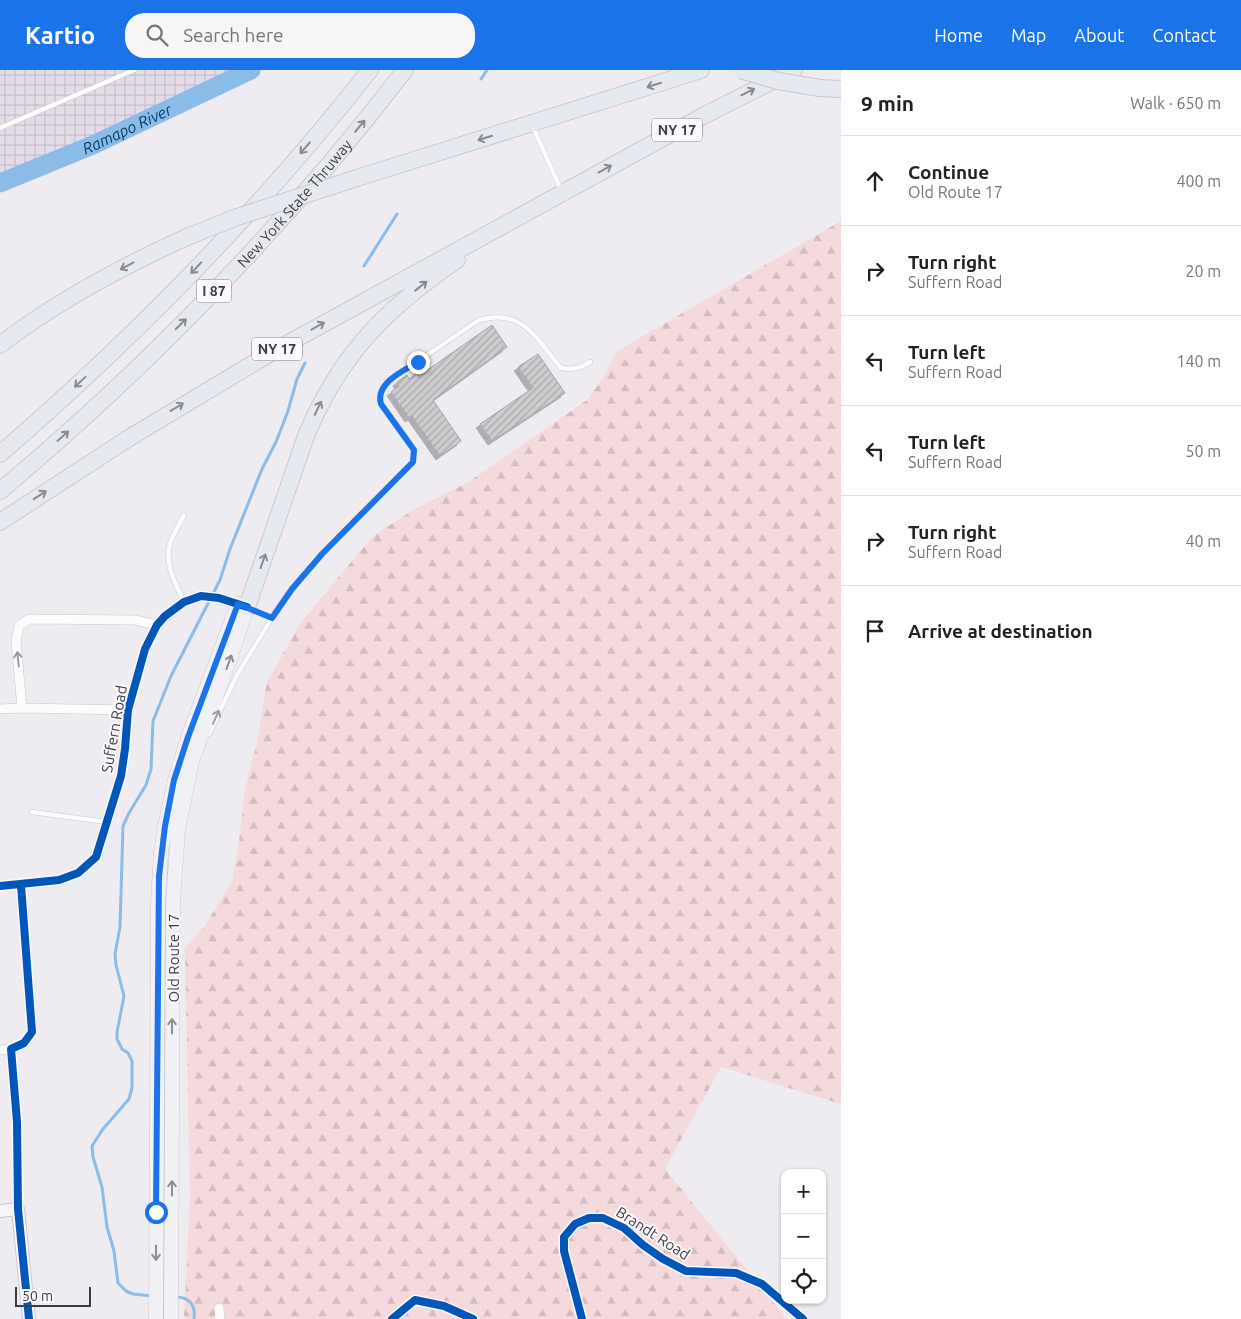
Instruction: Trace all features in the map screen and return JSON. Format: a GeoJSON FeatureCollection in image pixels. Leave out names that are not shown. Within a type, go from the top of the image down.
{"type":"FeatureCollection","features":[{"type":"Feature","properties":{"kind":"highway","name":"New York State Thruway"},"geometry":{"type":"LineString","coordinates":[[0,454],[108,356],[188,276],[292,164],[370,70]]}},
{"type":"Feature","properties":{"kind":"highway","name":"New York State Thruway"},"geometry":{"type":"LineString","coordinates":[[0,491],[121,384],[222,283],[313,183],[405,70]]}},
{"type":"Feature","properties":{"kind":"highway"},"geometry":{"type":"LineString","coordinates":[[0,345],[80,292],[132,263],[187,237],[237,217],[701,70]]}},
{"type":"Feature","properties":{"kind":"highway"},"geometry":{"type":"LineString","coordinates":[[741,70],[778,81],[820,88],[841,89]]}},
{"type":"Feature","properties":{"kind":"highway","name":"NY 17"},"geometry":{"type":"LineString","coordinates":[[0,522],[129,438],[225,379],[562,192],[723,105],[794,70]]}},
{"type":"Feature","properties":{"kind":"highway"},"geometry":{"type":"LineString","coordinates":[[242,606],[306,436],[324,396],[346,361],[376,325],[419,287],[562,192]]}},
{"type":"Feature","properties":{"kind":"main road","name":"Old Route 17"},"geometry":{"type":"LineString","coordinates":[[171,1319],[174,878],[178,830],[192,761],[230,659],[242,606]]}},
{"type":"Feature","properties":{"kind":"main road","name":"Old Route 17"},"geometry":{"type":"LineString","coordinates":[[156,1319],[158,902],[161,853],[169,804],[181,758],[242,606]]}},
{"type":"Feature","properties":{"kind":"street","name":"Suffern Road"},"geometry":{"type":"LineString","coordinates":[[0,886],[59,880],[78,873],[96,857],[121,776],[126,749],[128,710],[145,650],[157,624],[184,602],[193,598],[215,597],[242,606]]}},
{"type":"Feature","properties":{"kind":"street"},"geometry":{"type":"LineString","coordinates":[[22,708],[16,641],[19,626],[29,619],[135,620],[157,624]]}},
{"type":"Feature","properties":{"kind":"street"},"geometry":{"type":"LineString","coordinates":[[0,709],[128,710]]}},
{"type":"Feature","properties":{"kind":"street"},"geometry":{"type":"LineString","coordinates":[[0,1050],[11,1049],[24,1043],[32,1032],[21,885]]}},
{"type":"Feature","properties":{"kind":"street"},"geometry":{"type":"LineString","coordinates":[[11,1049],[17,1122],[18,1209],[29,1319]]}},
{"type":"Feature","properties":{"kind":"street"},"geometry":{"type":"LineString","coordinates":[[0,1211],[18,1209]]}},
{"type":"Feature","properties":{"kind":"street","name":"Brandt Road"},"geometry":{"type":"LineString","coordinates":[[582,1319],[564,1251],[564,1237],[575,1224],[589,1218],[603,1218],[624,1228],[663,1259],[686,1271],[736,1273],[762,1284],[803,1319]]}},
{"type":"Feature","properties":{"kind":"street"},"geometry":{"type":"LineString","coordinates":[[392,1319],[415,1300],[444,1306],[474,1319]]}},
{"type":"Feature","properties":{"kind":"street"},"geometry":{"type":"LineString","coordinates":[[219,1308],[220,1319]]}},
{"type":"Feature","properties":{"kind":"lane"},"geometry":{"type":"LineString","coordinates":[[0,128],[134,70]]}},
{"type":"Feature","properties":{"kind":"lane"},"geometry":{"type":"LineString","coordinates":[[532,123],[562,192]]}},
{"type":"Feature","properties":{"kind":"lane"},"geometry":{"type":"LineString","coordinates":[[207,740],[226,696],[272,618],[292,589],[322,554],[413,462],[414,450],[381,404],[379,398],[380,391],[387,382],[479,320],[492,316],[511,318],[529,329],[561,368],[571,370],[590,362]]}},
{"type":"Feature","properties":{"kind":"lane"},"geometry":{"type":"LineString","coordinates":[[184,515],[170,545],[168,562],[184,602]]}},
{"type":"Feature","properties":{"kind":"lane","name":"Suffern Road"},"geometry":{"type":"LineString","coordinates":[[242,606],[272,618]]}},
{"type":"Feature","properties":{"kind":"lane"},"geometry":{"type":"LineString","coordinates":[[174,878],[180,832],[196,770]]}},
{"type":"Feature","properties":{"kind":"lane"},"geometry":{"type":"LineString","coordinates":[[32,812],[106,822]]}},
{"type":"Feature","properties":{"kind":"shaded area"},"geometry":{"type":"Polygon","coordinates":[[[0,70],[251,70],[93,145],[0,183],[0,70]]]}},
{"type":"Feature","properties":{"kind":"green space"},"geometry":{"type":"Polygon","coordinates":[[[841,221],[841,1104],[721,1067],[665,1169],[787,1319],[184,1319],[190,1196],[185,948],[205,925],[232,882],[245,789],[257,742],[267,682],[302,621],[373,536],[413,510],[467,483],[587,400],[604,377],[617,351],[841,221]]]}},
{"type":"Feature","properties":{"kind":"building"},"geometry":{"type":"Polygon","coordinates":[[[492,325],[507,347],[433,400],[461,441],[440,456],[412,416],[409,418],[391,392],[399,386],[397,382],[407,375],[409,379],[417,373],[419,376],[492,325]]]}},
{"type":"Feature","properties":{"kind":"building"},"geometry":{"type":"Polygon","coordinates":[[[538,354],[565,393],[492,441],[480,424],[533,388],[518,367],[538,354]]]}},
{"type":"Feature","properties":{"kind":"waterway","name":"Ramapo River"},"geometry":{"type":"LineString","coordinates":[[0,183],[93,145],[251,70]]}},
{"type":"Feature","properties":{"kind":"waterway"},"geometry":{"type":"LineString","coordinates":[[481,79],[487,70]]}},
{"type":"Feature","properties":{"kind":"waterway"},"geometry":{"type":"LineString","coordinates":[[364,266],[397,214]]}},
{"type":"Feature","properties":{"kind":"waterway"},"geometry":{"type":"LineString","coordinates":[[152,1296],[133,1294],[126,1291],[118,1283],[114,1251],[107,1227],[102,1187],[93,1157],[92,1146],[103,1129],[129,1099],[132,1088],[132,1061],[128,1053],[122,1049],[117,1039],[124,996],[115,954],[120,927],[123,826],[146,785],[151,769],[153,721],[171,676],[220,580],[230,549],[262,469],[276,442],[288,411],[297,379],[305,363]]}},
{"type":"Feature","properties":{"kind":"waterway"},"geometry":{"type":"LineString","coordinates":[[176,1297],[185,1298],[191,1303],[194,1310],[194,1319]]}},
{"type":"Feature","properties":{"kind":"cycle path"},"geometry":{"type":"LineString","coordinates":[[0,886],[59,880],[78,873],[96,857],[121,776],[128,710],[145,649],[157,625],[165,616],[184,602],[201,596],[219,598],[247,607]]}},
{"type":"Feature","properties":{"kind":"cycle path"},"geometry":{"type":"LineString","coordinates":[[21,885],[32,1032],[24,1043],[11,1049],[17,1122],[18,1209],[29,1319]]}},
{"type":"Feature","properties":{"kind":"cycle path"},"geometry":{"type":"LineString","coordinates":[[582,1319],[564,1251],[564,1237],[575,1224],[589,1218],[603,1218],[624,1228],[663,1259],[686,1271],[736,1273],[762,1284],[803,1319]]}},
{"type":"Feature","properties":{"kind":"cycle path"},"geometry":{"type":"LineString","coordinates":[[392,1319],[415,1300],[444,1306],[473,1319]]}},
{"type":"Feature","properties":{"kind":"route"},"geometry":{"type":"LineString","coordinates":[[156,1212],[159,876],[165,826],[174,780],[188,737],[238,604],[272,618],[292,589],[322,554],[413,462],[414,450],[381,404],[379,398],[380,391],[387,382],[418,362]]}}]}
